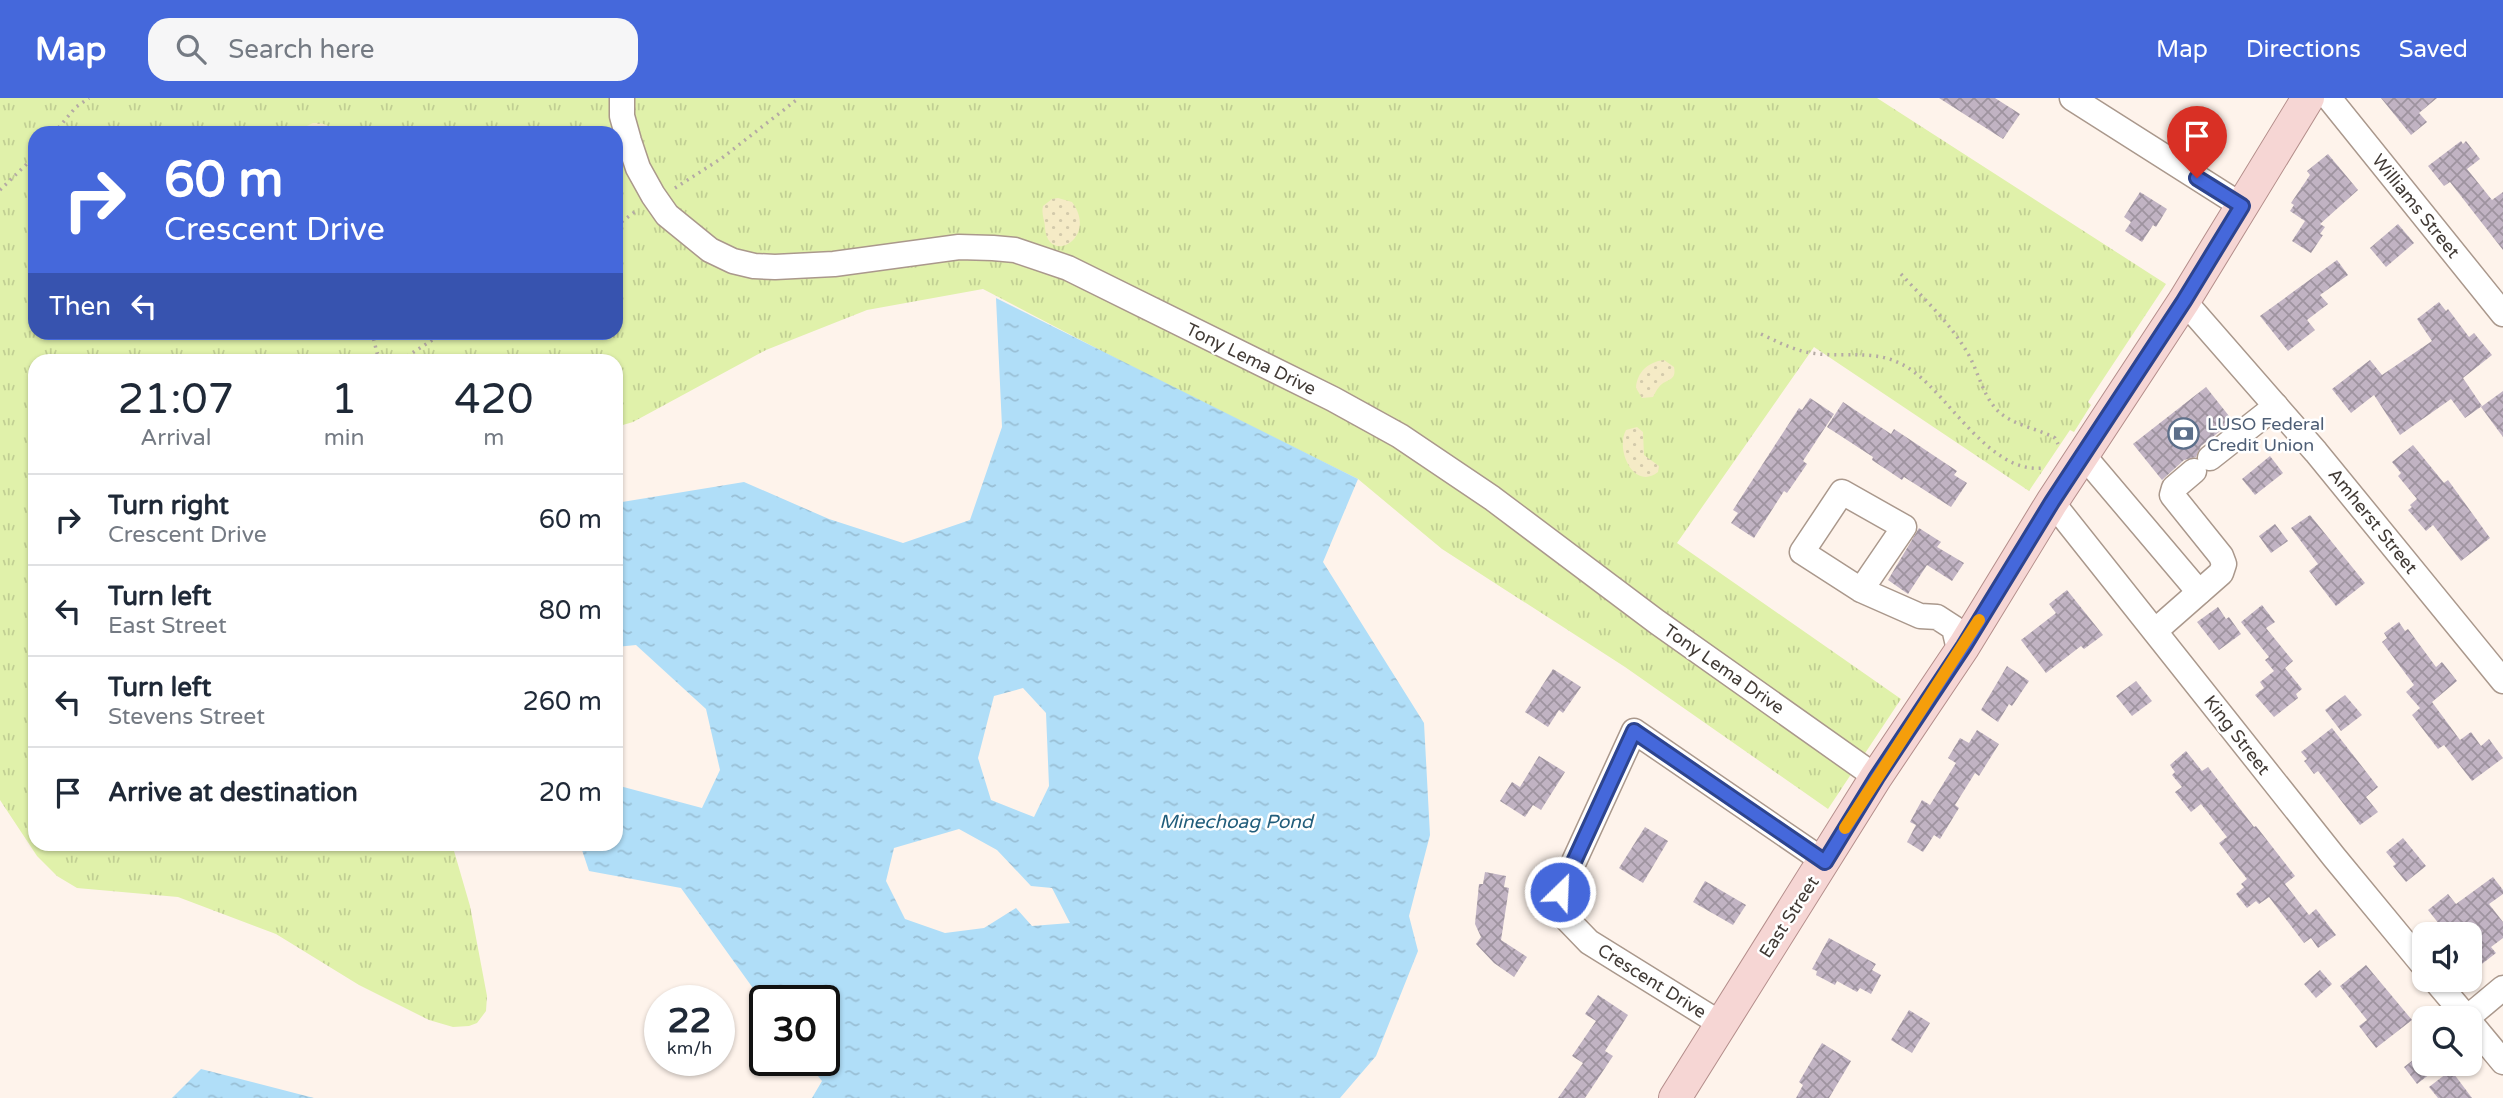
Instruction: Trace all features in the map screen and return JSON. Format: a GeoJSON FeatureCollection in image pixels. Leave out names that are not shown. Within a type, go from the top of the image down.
{"type":"FeatureCollection","features":[{"type":"Feature","properties":{"kind":"main road","name":"East Street"},"geometry":{"type":"LineString","coordinates":[[1675,1098],[1960,643],[2052,502],[2072,452],[2184,301],[2308,98]]}},
{"type":"Feature","properties":{"kind":"street","name":"Tony Lema Drive"},"geometry":{"type":"LineString","coordinates":[[622,98],[622,116],[629,141],[638,168],[653,195],[667,215],[710,250],[733,261],[754,266],[834,264],[959,247],[1015,250],[1068,268],[1333,399],[1400,436],[1492,498],[1657,622],[1877,777]]}},
{"type":"Feature","properties":{"kind":"street"},"geometry":{"type":"LineString","coordinates":[[2071,98],[2242,206]]}},
{"type":"Feature","properties":{"kind":"street","name":"Williams Street"},"geometry":{"type":"LineString","coordinates":[[2329,98],[2503,314]]}},
{"type":"Feature","properties":{"kind":"street","name":"Amherst Street"},"geometry":{"type":"LineString","coordinates":[[2184,301],[2276,406],[2503,681]]}},
{"type":"Feature","properties":{"kind":"street"},"geometry":{"type":"LineString","coordinates":[[2155,631],[2221,573],[2224,565],[2221,556],[2172,495],[2174,488],[2276,406]]}},
{"type":"Feature","properties":{"kind":"street"},"geometry":{"type":"LineString","coordinates":[[2072,452],[2199,592]]}},
{"type":"Feature","properties":{"kind":"street","name":"King Street"},"geometry":{"type":"LineString","coordinates":[[2052,502],[2412,951]]}},
{"type":"Feature","properties":{"kind":"street"},"geometry":{"type":"LineString","coordinates":[[1861,590],[1920,616],[1928,630],[1944,641],[1960,643]]}},
{"type":"Feature","properties":{"kind":"street","name":"Crescent Drive"},"geometry":{"type":"LineString","coordinates":[[1721,1024],[1589,942],[1562,915],[1560,892],[1634,731],[1825,862]]}},
{"type":"Feature","properties":{"kind":"street"},"geometry":{"type":"LineString","coordinates":[[2482,1007],[2503,988]]}},
{"type":"Feature","properties":{"kind":"street"},"geometry":{"type":"LineString","coordinates":[[2445,992],[2457,1006]]}},
{"type":"Feature","properties":{"kind":"street"},"geometry":{"type":"LineString","coordinates":[[2482,1036],[2503,1062]]}},
{"type":"Feature","properties":{"kind":"path"},"geometry":{"type":"LineString","coordinates":[[60,126],[76,107],[89,98]]}},
{"type":"Feature","properties":{"kind":"path"},"geometry":{"type":"LineString","coordinates":[[653,195],[686,182],[799,98]]}},
{"type":"Feature","properties":{"kind":"path"},"geometry":{"type":"LineString","coordinates":[[0,190],[28,163]]}},
{"type":"Feature","properties":{"kind":"path"},"geometry":{"type":"LineString","coordinates":[[1901,274],[1954,332],[1968,353],[1988,397],[1997,410],[2007,418],[2055,438],[2072,452]]}},
{"type":"Feature","properties":{"kind":"path"},"geometry":{"type":"LineString","coordinates":[[1761,334],[1792,348],[1814,353],[1865,354],[1902,363],[1917,373],[1985,444],[2002,457],[2034,469],[2048,467]]}},
{"type":"Feature","properties":{"kind":"path"},"geometry":{"type":"LineString","coordinates":[[410,354],[432,340]]}},
{"type":"Feature","properties":{"kind":"green space"},"geometry":{"type":"Polygon","coordinates":[[[0,98],[1877,98],[2166,284],[2088,402],[2091,405],[2074,432],[2070,430],[2029,491],[1814,347],[1677,543],[1901,699],[1828,809],[1625,667],[1442,549],[1358,479],[1159,381],[983,289],[867,310],[766,350],[623,425],[623,354],[28,354],[28,842],[0,800],[0,98]]]}},
{"type":"Feature","properties":{"kind":"green space"},"geometry":{"type":"Polygon","coordinates":[[[34,851],[454,851],[470,906],[487,996],[486,1011],[477,1023],[469,1026],[453,1027],[429,1020],[359,985],[276,934],[178,897],[77,888],[57,876],[34,851]]]}},
{"type":"Feature","properties":{"kind":"sand"},"geometry":{"type":"Polygon","coordinates":[[[320,123],[328,126],[307,126],[320,123]]]}},
{"type":"Feature","properties":{"kind":"sand"},"geometry":{"type":"Polygon","coordinates":[[[1058,198],[1072,202],[1079,215],[1080,227],[1070,243],[1062,246],[1054,245],[1048,239],[1042,212],[1043,206],[1058,198]]]}},
{"type":"Feature","properties":{"kind":"sand"},"geometry":{"type":"Polygon","coordinates":[[[1664,360],[1674,367],[1674,375],[1659,387],[1653,397],[1642,398],[1636,388],[1641,373],[1648,366],[1664,360]]]}},
{"type":"Feature","properties":{"kind":"sand"},"geometry":{"type":"Polygon","coordinates":[[[1637,427],[1643,432],[1644,455],[1659,466],[1658,472],[1649,476],[1634,472],[1625,457],[1623,438],[1626,430],[1637,427]]]}},
{"type":"Feature","properties":{"kind":"water","name":"Minechoag Pond"},"geometry":{"type":"Polygon","coordinates":[[[996,298],[1358,479],[1323,562],[1424,723],[1430,835],[1409,916],[1418,951],[1376,1056],[1340,1098],[812,1098],[822,1081],[818,1076],[840,1076],[840,985],[751,985],[681,888],[589,871],[582,851],[623,851],[623,787],[702,808],[720,770],[706,709],[636,645],[623,646],[623,502],[744,482],[829,519],[903,543],[970,520],[1002,427],[996,298]],[[1023,688],[994,696],[978,758],[991,800],[1034,817],[1049,786],[1046,713],[1023,688]],[[959,829],[894,848],[886,881],[905,919],[945,933],[984,928],[1016,908],[1032,926],[1070,923],[1052,888],[1031,886],[997,850],[959,829]]]}},
{"type":"Feature","properties":{"kind":"water"},"geometry":{"type":"Polygon","coordinates":[[[201,1069],[314,1098],[172,1098],[201,1069]]]}},
{"type":"Feature","properties":{"kind":"building"},"geometry":{"type":"Polygon","coordinates":[[[1939,98],[1995,98],[2020,114],[2003,139],[1939,98]]]}},
{"type":"Feature","properties":{"kind":"building"},"geometry":{"type":"Polygon","coordinates":[[[2381,98],[2437,98],[2419,113],[2427,122],[2411,135],[2381,98]]]}},
{"type":"Feature","properties":{"kind":"building"},"geometry":{"type":"Polygon","coordinates":[[[2461,141],[2463,144],[2466,141],[2480,159],[2467,169],[2492,200],[2503,192],[2503,250],[2450,182],[2444,186],[2428,166],[2461,141]]]}},
{"type":"Feature","properties":{"kind":"building"},"geometry":{"type":"Polygon","coordinates":[[[2328,154],[2358,190],[2320,224],[2325,227],[2320,234],[2323,235],[2311,253],[2292,241],[2305,221],[2290,211],[2294,205],[2291,203],[2310,175],[2307,171],[2328,154]]]}},
{"type":"Feature","properties":{"kind":"building"},"geometry":{"type":"Polygon","coordinates":[[[2140,192],[2167,209],[2156,227],[2153,225],[2142,242],[2125,231],[2131,222],[2124,217],[2140,192]]]}},
{"type":"Feature","properties":{"kind":"building"},"geometry":{"type":"Polygon","coordinates":[[[2398,224],[2414,243],[2386,267],[2370,248],[2398,224]]]}},
{"type":"Feature","properties":{"kind":"building"},"geometry":{"type":"Polygon","coordinates":[[[2337,260],[2348,275],[2320,295],[2328,304],[2307,320],[2315,330],[2288,351],[2260,316],[2337,260]]]}},
{"type":"Feature","properties":{"kind":"building"},"geometry":{"type":"Polygon","coordinates":[[[2439,302],[2446,311],[2448,309],[2469,337],[2474,333],[2492,355],[2463,378],[2482,406],[2465,418],[2451,399],[2400,435],[2374,395],[2351,413],[2332,389],[2370,360],[2382,375],[2432,341],[2417,319],[2439,302]]]}},
{"type":"Feature","properties":{"kind":"building","name":"LUSO Federal Credit Union"},"geometry":{"type":"Polygon","coordinates":[[[2206,387],[2233,421],[2201,446],[2196,457],[2184,460],[2162,480],[2133,444],[2206,387]]]}},
{"type":"Feature","properties":{"kind":"building"},"geometry":{"type":"Polygon","coordinates":[[[2503,391],[2503,437],[2481,407],[2503,391]]]}},
{"type":"Feature","properties":{"kind":"building"},"geometry":{"type":"Polygon","coordinates":[[[1810,398],[1834,414],[1803,461],[1807,464],[1787,493],[1784,491],[1754,538],[1731,523],[1738,513],[1733,510],[1799,408],[1802,410],[1810,398]]]}},
{"type":"Feature","properties":{"kind":"building"},"geometry":{"type":"Polygon","coordinates":[[[1843,402],[1891,434],[1894,429],[1957,471],[1954,475],[1967,483],[1951,507],[1904,477],[1902,480],[1827,427],[1843,402]]]}},
{"type":"Feature","properties":{"kind":"building"},"geometry":{"type":"Polygon","coordinates":[[[2413,445],[2444,483],[2448,480],[2490,538],[2461,561],[2433,525],[2426,531],[2408,510],[2417,499],[2398,476],[2401,473],[2392,462],[2413,445]]]}},
{"type":"Feature","properties":{"kind":"building"},"geometry":{"type":"Polygon","coordinates":[[[2270,456],[2283,473],[2255,495],[2242,479],[2270,456]]]}},
{"type":"Feature","properties":{"kind":"building"},"geometry":{"type":"Polygon","coordinates":[[[2310,515],[2365,583],[2336,606],[2309,571],[2318,564],[2291,528],[2310,515]]]}},
{"type":"Feature","properties":{"kind":"building"},"geometry":{"type":"Polygon","coordinates":[[[2275,524],[2288,541],[2271,553],[2259,536],[2275,524]]]}},
{"type":"Feature","properties":{"kind":"building"},"geometry":{"type":"Polygon","coordinates":[[[1919,528],[1941,542],[1937,547],[1964,563],[1952,581],[1927,565],[1908,594],[1888,580],[1919,528]]]}},
{"type":"Feature","properties":{"kind":"building"},"geometry":{"type":"Polygon","coordinates":[[[2067,590],[2103,635],[2084,649],[2081,646],[2046,673],[2021,640],[2056,613],[2049,604],[2067,590]]]}},
{"type":"Feature","properties":{"kind":"building"},"geometry":{"type":"Polygon","coordinates":[[[2262,605],[2275,622],[2266,628],[2293,661],[2285,668],[2302,689],[2296,694],[2298,698],[2274,717],[2255,695],[2264,688],[2260,682],[2274,671],[2265,660],[2269,657],[2241,622],[2262,605]]]}},
{"type":"Feature","properties":{"kind":"building"},"geometry":{"type":"Polygon","coordinates":[[[2218,607],[2241,634],[2219,650],[2197,622],[2218,607]]]}},
{"type":"Feature","properties":{"kind":"building"},"geometry":{"type":"Polygon","coordinates":[[[2399,622],[2405,631],[2408,629],[2436,667],[2442,662],[2457,681],[2432,702],[2460,740],[2471,732],[2481,746],[2489,739],[2503,758],[2472,781],[2444,745],[2438,749],[2412,715],[2420,708],[2406,692],[2414,685],[2382,642],[2387,638],[2384,633],[2399,622]]]}},
{"type":"Feature","properties":{"kind":"building"},"geometry":{"type":"Polygon","coordinates":[[[2007,666],[2029,681],[1998,722],[1981,710],[2007,666]]]}},
{"type":"Feature","properties":{"kind":"building"},"geometry":{"type":"Polygon","coordinates":[[[1553,669],[1581,687],[1563,713],[1559,710],[1548,727],[1525,712],[1553,669]]]}},
{"type":"Feature","properties":{"kind":"building"},"geometry":{"type":"Polygon","coordinates":[[[2136,681],[2152,701],[2132,716],[2116,696],[2136,681]]]}},
{"type":"Feature","properties":{"kind":"building"},"geometry":{"type":"Polygon","coordinates":[[[2345,695],[2362,715],[2341,731],[2325,710],[2345,695]]]}},
{"type":"Feature","properties":{"kind":"building"},"geometry":{"type":"Polygon","coordinates":[[[2332,728],[2378,787],[2366,797],[2378,812],[2360,825],[2318,771],[2314,774],[2301,752],[2332,728]]]}},
{"type":"Feature","properties":{"kind":"building"},"geometry":{"type":"Polygon","coordinates":[[[1977,730],[1999,744],[1979,776],[1975,773],[1955,805],[1959,808],[1940,839],[1934,835],[1923,852],[1907,842],[1916,825],[1910,822],[1922,800],[1930,805],[1956,763],[1948,758],[1960,738],[1969,743],[1977,730]]]}},
{"type":"Feature","properties":{"kind":"building"},"geometry":{"type":"Polygon","coordinates":[[[2186,751],[2202,771],[2208,767],[2295,876],[2285,884],[2309,915],[2316,909],[2336,935],[2318,948],[2311,938],[2304,943],[2269,897],[2259,904],[2256,901],[2247,908],[2236,894],[2244,887],[2241,884],[2247,879],[2219,843],[2227,837],[2201,804],[2191,812],[2175,792],[2182,787],[2172,775],[2175,772],[2170,765],[2186,751]]]}},
{"type":"Feature","properties":{"kind":"building"},"geometry":{"type":"Polygon","coordinates":[[[1539,756],[1565,772],[1541,810],[1533,805],[1525,817],[1500,801],[1512,782],[1520,787],[1539,756]]]}},
{"type":"Feature","properties":{"kind":"building"},"geometry":{"type":"Polygon","coordinates":[[[1645,827],[1668,841],[1643,883],[1619,868],[1645,827]]]}},
{"type":"Feature","properties":{"kind":"building"},"geometry":{"type":"Polygon","coordinates":[[[2403,838],[2426,866],[2406,882],[2386,852],[2403,838]]]}},
{"type":"Feature","properties":{"kind":"building"},"geometry":{"type":"Polygon","coordinates":[[[1485,872],[1506,876],[1504,887],[1509,888],[1501,940],[1527,957],[1514,977],[1494,963],[1476,944],[1481,937],[1475,924],[1479,884],[1483,884],[1485,872]]]}},
{"type":"Feature","properties":{"kind":"building"},"geometry":{"type":"Polygon","coordinates":[[[2493,877],[2503,890],[2503,894],[2489,904],[2503,922],[2503,938],[2491,947],[2496,953],[2482,964],[2482,922],[2438,922],[2428,910],[2448,894],[2456,904],[2493,877]]]}},
{"type":"Feature","properties":{"kind":"building"},"geometry":{"type":"Polygon","coordinates":[[[1705,881],[1746,905],[1733,925],[1693,902],[1705,881]]]}},
{"type":"Feature","properties":{"kind":"building"},"geometry":{"type":"Polygon","coordinates":[[[1829,938],[1876,964],[1872,970],[1881,975],[1871,994],[1860,988],[1857,992],[1837,981],[1835,985],[1816,975],[1817,971],[1812,969],[1829,938]]]}},
{"type":"Feature","properties":{"kind":"building"},"geometry":{"type":"Polygon","coordinates":[[[2366,965],[2412,1020],[2376,1048],[2359,1026],[2367,1020],[2340,986],[2366,965]]]}},
{"type":"Feature","properties":{"kind":"building"},"geometry":{"type":"Polygon","coordinates":[[[2320,970],[2332,984],[2316,998],[2304,984],[2320,970]]]}},
{"type":"Feature","properties":{"kind":"building"},"geometry":{"type":"Polygon","coordinates":[[[1598,995],[1628,1015],[1605,1051],[1613,1056],[1585,1098],[1558,1098],[1583,1063],[1572,1056],[1596,1021],[1585,1014],[1598,995]]]}},
{"type":"Feature","properties":{"kind":"building"},"geometry":{"type":"Polygon","coordinates":[[[1909,1010],[1930,1023],[1912,1053],[1891,1040],[1909,1010]]]}},
{"type":"Feature","properties":{"kind":"building"},"geometry":{"type":"Polygon","coordinates":[[[1822,1043],[1851,1061],[1829,1098],[1796,1098],[1803,1085],[1799,1082],[1822,1043]]]}},
{"type":"Feature","properties":{"kind":"building"},"geometry":{"type":"Polygon","coordinates":[[[2412,1061],[2412,1076],[2427,1076],[2417,1084],[2404,1067],[2412,1061]]]}},
{"type":"Feature","properties":{"kind":"building"},"geometry":{"type":"Polygon","coordinates":[[[2443,1076],[2456,1076],[2472,1098],[2438,1098],[2429,1087],[2443,1076]]]}},
{"type":"Feature","properties":{"kind":"slow traffic"},"geometry":{"type":"LineString","coordinates":[[1845,828],[1979,620]]}},
{"type":"Feature","properties":{"kind":"place","name":"LUSO Federal Credit Union"},"geometry":{"type":"Point","coordinates":[2184,434]}},
{"type":"Feature","properties":{"kind":"route"},"geometry":{"type":"LineString","coordinates":[[1560,892],[1634,731],[1825,862],[2242,206],[2197,178]]}}]}
